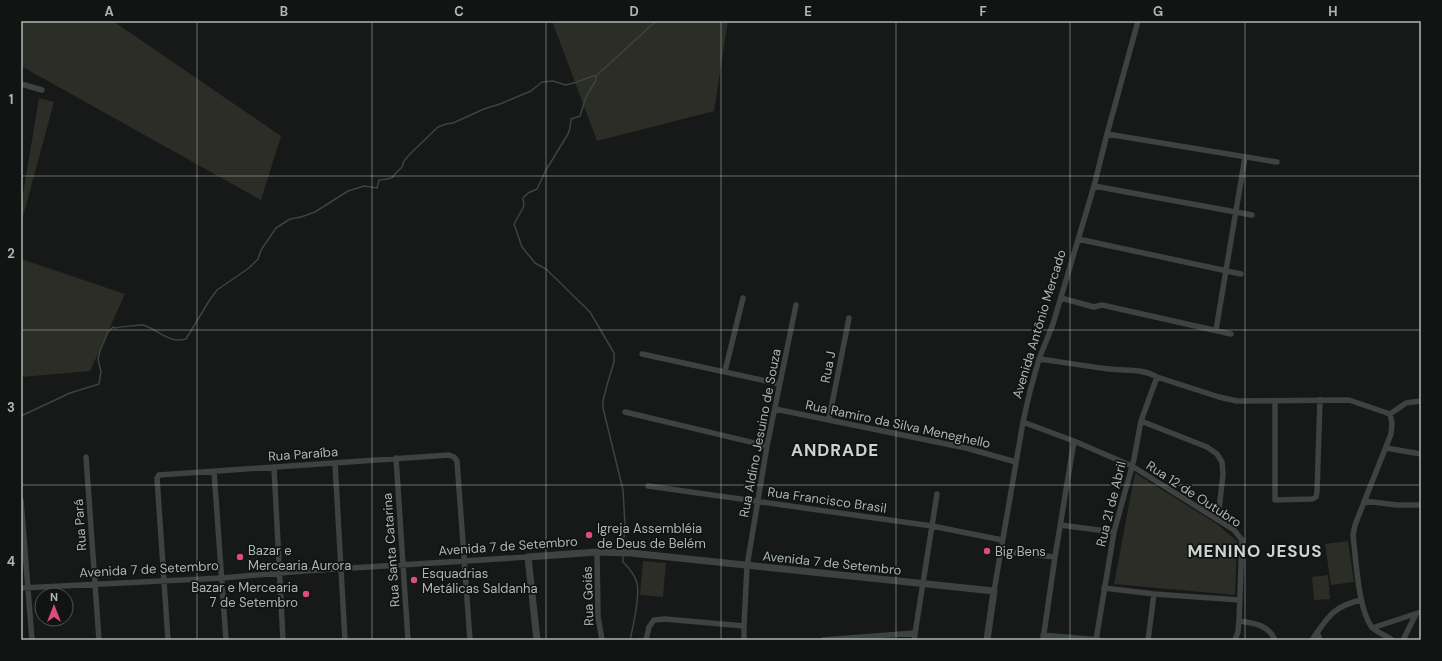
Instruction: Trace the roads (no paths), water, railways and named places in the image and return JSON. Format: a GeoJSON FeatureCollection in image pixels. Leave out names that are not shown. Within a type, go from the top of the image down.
{"type":"FeatureCollection","features":[{"type":"Feature","properties":{"kind":"street","name":"Avenida Antônio Mercado"},"geometry":{"type":"LineString","coordinates":[[986,640],[1023,422],[1039,359],[1053,324],[1094,186],[1138,21]]}},
{"type":"Feature","properties":{"kind":"street"},"geometry":{"type":"LineString","coordinates":[[21,84],[42,90]]}},
{"type":"Feature","properties":{"kind":"street"},"geometry":{"type":"LineString","coordinates":[[1107,134],[1277,162]]}},
{"type":"Feature","properties":{"kind":"street"},"geometry":{"type":"LineString","coordinates":[[1216,330],[1245,157]]}},
{"type":"Feature","properties":{"kind":"street"},"geometry":{"type":"LineString","coordinates":[[1094,186],[1252,215]]}},
{"type":"Feature","properties":{"kind":"street"},"geometry":{"type":"LineString","coordinates":[[1078,239],[1241,274]]}},
{"type":"Feature","properties":{"kind":"street"},"geometry":{"type":"LineString","coordinates":[[725,371],[743,298]]}},
{"type":"Feature","properties":{"kind":"street"},"geometry":{"type":"LineString","coordinates":[[1061,298],[1094,307],[1102,305],[1231,334]]}},
{"type":"Feature","properties":{"kind":"street","name":"Rua Aldino Jesuino de Souza"},"geometry":{"type":"LineString","coordinates":[[744,640],[747,566],[767,446],[796,305]]}},
{"type":"Feature","properties":{"kind":"street","name":"Rua J"},"geometry":{"type":"LineString","coordinates":[[829,419],[849,318]]}},
{"type":"Feature","properties":{"kind":"street"},"geometry":{"type":"LineString","coordinates":[[642,354],[780,384]]}},
{"type":"Feature","properties":{"kind":"street"},"geometry":{"type":"LineString","coordinates":[[1039,359],[1111,369],[1138,370],[1237,401],[1349,400],[1390,414]]}},
{"type":"Feature","properties":{"kind":"street","name":"Rua 21 de Abril"},"geometry":{"type":"LineString","coordinates":[[1097,640],[1114,532],[1132,466],[1141,421],[1157,377]]}},
{"type":"Feature","properties":{"kind":"street"},"geometry":{"type":"LineString","coordinates":[[1275,401],[1275,500],[1312,499],[1316,497],[1320,400]]}},
{"type":"Feature","properties":{"kind":"street"},"geometry":{"type":"LineString","coordinates":[[1390,414],[1406,403],[1421,401]]}},
{"type":"Feature","properties":{"kind":"street","name":"Rua Ramiro da Silva Meneghello"},"geometry":{"type":"LineString","coordinates":[[775,409],[966,448],[1016,462]]}},
{"type":"Feature","properties":{"kind":"street"},"geometry":{"type":"LineString","coordinates":[[625,412],[767,446]]}},
{"type":"Feature","properties":{"kind":"street"},"geometry":{"type":"LineString","coordinates":[[1390,414],[1392,423],[1391,434],[1355,525],[1353,535],[1361,600],[1372,628],[1392,640]]}},
{"type":"Feature","properties":{"kind":"street"},"geometry":{"type":"LineString","coordinates":[[1141,421],[1207,447],[1217,454],[1222,462],[1223,474],[1218,519]]}},
{"type":"Feature","properties":{"kind":"street","name":"Rua 12 de Outubro"},"geometry":{"type":"LineString","coordinates":[[1023,422],[1074,441],[1132,466],[1234,530],[1242,540],[1240,600]]}},
{"type":"Feature","properties":{"kind":"street"},"geometry":{"type":"LineString","coordinates":[[1074,441],[1043,637],[1097,640]]}},
{"type":"Feature","properties":{"kind":"street"},"geometry":{"type":"LineString","coordinates":[[1386,448],[1421,454]]}},
{"type":"Feature","properties":{"kind":"street","name":"Rua Pará"},"geometry":{"type":"LineString","coordinates":[[86,456],[99,640]]}},
{"type":"Feature","properties":{"kind":"street","name":"Rua Paraíba"},"geometry":{"type":"LineString","coordinates":[[165,580],[157,478],[159,475],[396,458],[449,456],[454,457],[457,461],[464,560]]}},
{"type":"Feature","properties":{"kind":"street","name":"Rua Santa Catarina"},"geometry":{"type":"LineString","coordinates":[[396,458],[408,640]]}},
{"type":"Feature","properties":{"kind":"street"},"geometry":{"type":"LineString","coordinates":[[335,463],[345,640]]}},
{"type":"Feature","properties":{"kind":"street"},"geometry":{"type":"LineString","coordinates":[[274,467],[283,640]]}},
{"type":"Feature","properties":{"kind":"street"},"geometry":{"type":"LineString","coordinates":[[214,471],[226,640]]}},
{"type":"Feature","properties":{"kind":"street","name":"Rua Francisco Brasil"},"geometry":{"type":"LineString","coordinates":[[648,486],[932,526],[1002,540]]}},
{"type":"Feature","properties":{"kind":"street"},"geometry":{"type":"LineString","coordinates":[[914,640],[937,494]]}},
{"type":"Feature","properties":{"kind":"street"},"geometry":{"type":"LineString","coordinates":[[21,500],[32,640]]}},
{"type":"Feature","properties":{"kind":"street"},"geometry":{"type":"LineString","coordinates":[[1364,502],[1397,505],[1421,505]]}},
{"type":"Feature","properties":{"kind":"street"},"geometry":{"type":"LineString","coordinates":[[1060,525],[1114,532]]}},
{"type":"Feature","properties":{"kind":"street"},"geometry":{"type":"LineString","coordinates":[[1001,551],[1055,557]]}},
{"type":"Feature","properties":{"kind":"street","name":"Avenida 7 de Setembro"},"geometry":{"type":"LineString","coordinates":[[21,588],[222,578],[402,564],[528,558],[597,552],[631,553],[994,591]]}},
{"type":"Feature","properties":{"kind":"street","name":"Rua Goiás"},"geometry":{"type":"LineString","coordinates":[[597,552],[598,617],[602,640]]}},
{"type":"Feature","properties":{"kind":"street"},"geometry":{"type":"LineString","coordinates":[[528,558],[537,640]]}},
{"type":"Feature","properties":{"kind":"street"},"geometry":{"type":"LineString","coordinates":[[464,560],[470,640]]}},
{"type":"Feature","properties":{"kind":"street"},"geometry":{"type":"LineString","coordinates":[[165,580],[168,640]]}},
{"type":"Feature","properties":{"kind":"street"},"geometry":{"type":"LineString","coordinates":[[1104,588],[1154,594],[1240,600],[1238,632],[1235,640]]}},
{"type":"Feature","properties":{"kind":"street"},"geometry":{"type":"LineString","coordinates":[[1148,640],[1154,594]]}},
{"type":"Feature","properties":{"kind":"street"},"geometry":{"type":"LineString","coordinates":[[1312,640],[1334,611],[1343,605],[1361,600]]}},
{"type":"Feature","properties":{"kind":"street"},"geometry":{"type":"LineString","coordinates":[[1372,628],[1419,613]]}},
{"type":"Feature","properties":{"kind":"street"},"geometry":{"type":"LineString","coordinates":[[1403,640],[1419,613]]}},
{"type":"Feature","properties":{"kind":"street"},"geometry":{"type":"LineString","coordinates":[[646,640],[649,627],[654,620],[665,619],[744,626]]}},
{"type":"Feature","properties":{"kind":"street"},"geometry":{"type":"LineString","coordinates":[[1239,621],[1265,627],[1273,634],[1276,640]]}},
{"type":"Feature","properties":{"kind":"street"},"geometry":{"type":"LineString","coordinates":[[1318,632],[1320,640]]}},
{"type":"Feature","properties":{"kind":"street"},"geometry":{"type":"LineString","coordinates":[[823,640],[915,633]]}},
{"type":"Feature","properties":{"kind":"waterway"},"geometry":{"type":"LineString","coordinates":[[596,76],[656,21]]}},
{"type":"Feature","properties":{"kind":"waterway"},"geometry":{"type":"LineString","coordinates":[[596,76],[596,80],[586,97],[580,116],[571,119],[568,134],[546,170],[537,189],[528,193],[523,198],[524,206],[514,224],[522,247],[535,263],[546,269],[590,312],[614,353],[614,362],[603,401],[603,408],[623,490],[625,525],[623,550]]}},
{"type":"Feature","properties":{"kind":"waterway"},"geometry":{"type":"LineString","coordinates":[[21,416],[70,393],[99,384],[101,372],[98,359],[108,332],[113,327],[143,325],[168,338],[180,340],[186,339],[217,290],[249,268],[258,259],[261,250],[276,228],[290,219],[315,212],[348,191],[364,186],[377,188],[379,180],[393,177],[402,167],[404,161],[410,154],[438,127],[453,123],[531,91],[542,82],[553,81],[566,85],[596,76]]}},
{"type":"Feature","properties":{"kind":"waterway"},"geometry":{"type":"LineString","coordinates":[[623,554],[623,562],[635,577],[638,589],[636,612],[630,640]]}},
{"type":"Feature","properties":{"kind":"place","name":"Igreja Assembléia de Deus de Belém"},"geometry":{"type":"Point","coordinates":[589,535]}},
{"type":"Feature","properties":{"kind":"place","name":"Big Bens"},"geometry":{"type":"Point","coordinates":[987,551]}},
{"type":"Feature","properties":{"kind":"place","name":"Bazar e Mercearia Aurora"},"geometry":{"type":"Point","coordinates":[240,557]}},
{"type":"Feature","properties":{"kind":"place","name":"Esquadrias Metálicas Saldanha"},"geometry":{"type":"Point","coordinates":[414,580]}},
{"type":"Feature","properties":{"kind":"place","name":"Bazar e Mercearia 7 de Setembro"},"geometry":{"type":"Point","coordinates":[306,594]}},
{"type":"Feature","properties":{"kind":"district","name":"ANDRADE"},"geometry":{"type":"Point","coordinates":[835,450]}},
{"type":"Feature","properties":{"kind":"district","name":"MENINO JESUS"},"geometry":{"type":"Point","coordinates":[1255,551]}}]}
